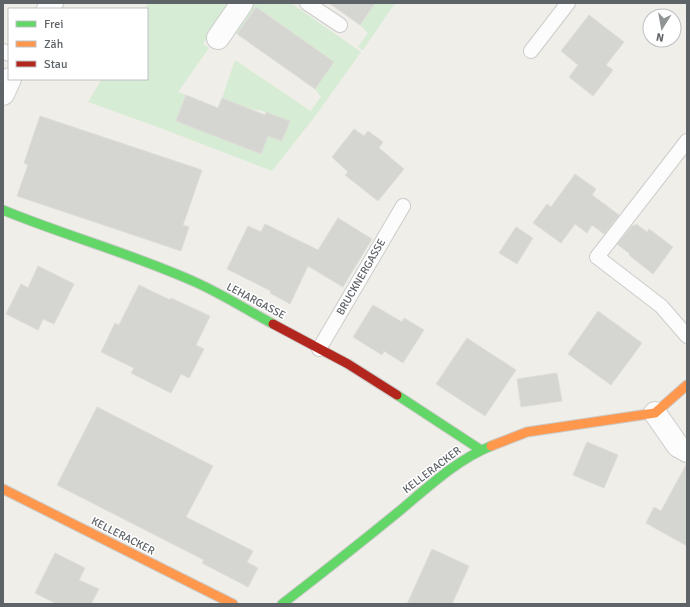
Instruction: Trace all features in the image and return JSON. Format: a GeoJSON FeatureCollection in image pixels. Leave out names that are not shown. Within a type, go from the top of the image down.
{"type":"FeatureCollection","features":[{"type":"Feature","properties":{"kind":"street"},"geometry":{"type":"LineString","coordinates":[[218,38],[242,3]]}},
{"type":"Feature","properties":{"kind":"street"},"geometry":{"type":"LineString","coordinates":[[3,94],[10,80]]}},
{"type":"Feature","properties":{"kind":"street","name":"LEHARGASSE"},"geometry":{"type":"LineString","coordinates":[[3,210],[40,225],[129,255],[196,282],[348,364],[481,450]]}},
{"type":"Feature","properties":{"kind":"street"},"geometry":{"type":"LineString","coordinates":[[687,385],[654,413],[678,446],[687,451]]}},
{"type":"Feature","properties":{"kind":"street","name":"KELLERACKER"},"geometry":{"type":"LineString","coordinates":[[282,604],[344,556],[448,471],[481,450],[527,432],[654,413]]}},
{"type":"Feature","properties":{"kind":"street","name":"KELLERACKER"},"geometry":{"type":"LineString","coordinates":[[3,489],[233,604]]}},
{"type":"Feature","properties":{"kind":"lane"},"geometry":{"type":"LineString","coordinates":[[307,3],[340,25]]}},
{"type":"Feature","properties":{"kind":"lane"},"geometry":{"type":"LineString","coordinates":[[531,51],[568,3]]}},
{"type":"Feature","properties":{"kind":"lane"},"geometry":{"type":"LineString","coordinates":[[687,141],[597,257],[661,306],[687,336]]}},
{"type":"Feature","properties":{"kind":"lane","name":"BRUCKNERGASSE"},"geometry":{"type":"LineString","coordinates":[[319,349],[403,206]]}},
{"type":"Feature","properties":{"kind":"green space"},"geometry":{"type":"Polygon","coordinates":[[[148,3],[231,3],[203,44],[209,48],[178,92],[186,95],[176,121],[261,154],[268,136],[282,141],[290,121],[266,112],[244,107],[222,98],[235,60],[312,112],[311,110],[321,97],[315,89],[334,62],[256,7],[237,34],[233,32],[252,3],[291,3],[361,52],[316,115],[272,171],[88,102],[101,80],[148,80],[148,8],[146,8],[148,3]]]}},
{"type":"Feature","properties":{"kind":"green space"},"geometry":{"type":"Polygon","coordinates":[[[375,3],[395,3],[363,50],[358,47],[368,33],[360,25],[375,3]]]}},
{"type":"Feature","properties":{"kind":"building"},"geometry":{"type":"Polygon","coordinates":[[[329,3],[375,3],[360,25],[329,3]]]}},
{"type":"Feature","properties":{"kind":"building"},"geometry":{"type":"Polygon","coordinates":[[[256,7],[334,62],[315,89],[237,34],[256,7]]]}},
{"type":"Feature","properties":{"kind":"building"},"geometry":{"type":"Polygon","coordinates":[[[589,15],[624,42],[606,65],[613,70],[593,96],[569,77],[578,65],[561,51],[589,15]]]}},
{"type":"Feature","properties":{"kind":"building"},"geometry":{"type":"Polygon","coordinates":[[[186,95],[218,108],[222,98],[265,115],[266,112],[290,121],[282,141],[268,136],[261,154],[176,121],[186,95]]]}},
{"type":"Feature","properties":{"kind":"building"},"geometry":{"type":"Polygon","coordinates":[[[40,116],[202,170],[183,225],[189,227],[181,251],[17,196],[28,165],[24,163],[40,116]]]}},
{"type":"Feature","properties":{"kind":"building"},"geometry":{"type":"Polygon","coordinates":[[[354,129],[364,136],[368,131],[383,142],[379,148],[404,169],[378,201],[345,175],[348,172],[332,157],[354,129]]]}},
{"type":"Feature","properties":{"kind":"building"},"geometry":{"type":"Polygon","coordinates":[[[575,174],[596,189],[592,195],[619,215],[604,234],[592,225],[587,233],[575,224],[561,243],[533,223],[547,204],[551,207],[575,174]]]}},
{"type":"Feature","properties":{"kind":"building"},"geometry":{"type":"Polygon","coordinates":[[[338,218],[372,239],[343,287],[308,266],[290,304],[270,293],[271,291],[227,269],[248,226],[261,232],[265,224],[318,250],[338,218]]]}},
{"type":"Feature","properties":{"kind":"building"},"geometry":{"type":"Polygon","coordinates":[[[636,224],[647,232],[649,229],[673,247],[653,274],[617,244],[633,225],[634,226],[636,224]]]}},
{"type":"Feature","properties":{"kind":"building"},"geometry":{"type":"Polygon","coordinates":[[[516,227],[533,238],[517,264],[499,253],[516,227]]]}},
{"type":"Feature","properties":{"kind":"building"},"geometry":{"type":"Polygon","coordinates":[[[38,266],[74,284],[54,324],[43,319],[38,330],[6,314],[21,284],[28,288],[38,266]]]}},
{"type":"Feature","properties":{"kind":"building"},"geometry":{"type":"Polygon","coordinates":[[[139,285],[170,300],[171,298],[210,316],[196,345],[204,349],[189,378],[181,374],[171,393],[131,373],[134,368],[101,352],[115,323],[119,325],[139,285]]]}},
{"type":"Feature","properties":{"kind":"building"},"geometry":{"type":"Polygon","coordinates":[[[373,305],[402,322],[404,318],[424,330],[403,363],[384,351],[382,355],[353,337],[373,305]]]}},
{"type":"Feature","properties":{"kind":"building"},"geometry":{"type":"Polygon","coordinates":[[[598,311],[642,343],[611,385],[568,354],[598,311]]]}},
{"type":"Feature","properties":{"kind":"building"},"geometry":{"type":"Polygon","coordinates":[[[467,338],[516,370],[485,416],[436,384],[467,338]]]}},
{"type":"Feature","properties":{"kind":"building"},"geometry":{"type":"Polygon","coordinates":[[[557,373],[562,401],[521,407],[517,379],[557,373]]]}},
{"type":"Feature","properties":{"kind":"building"},"geometry":{"type":"Polygon","coordinates":[[[97,407],[213,466],[186,517],[253,551],[247,562],[258,568],[248,587],[202,563],[204,560],[57,485],[97,407]]]}},
{"type":"Feature","properties":{"kind":"building"},"geometry":{"type":"Polygon","coordinates":[[[587,442],[618,455],[604,488],[573,475],[587,442]]]}},
{"type":"Feature","properties":{"kind":"building"},"geometry":{"type":"Polygon","coordinates":[[[687,463],[687,546],[646,523],[654,507],[661,511],[687,463]]]}},
{"type":"Feature","properties":{"kind":"building"},"geometry":{"type":"Polygon","coordinates":[[[432,549],[469,566],[452,604],[407,604],[432,549]]]}},
{"type":"Feature","properties":{"kind":"building"},"geometry":{"type":"Polygon","coordinates":[[[55,553],[85,568],[79,580],[99,589],[91,604],[57,604],[35,593],[55,553]]]}},
{"type":"Feature","properties":{"kind":"traffic: fast"},"geometry":{"type":"LineString","coordinates":[[3,210],[172,272],[215,292],[273,324]]}},
{"type":"Feature","properties":{"kind":"traffic: fast"},"geometry":{"type":"LineString","coordinates":[[397,395],[481,450]]}},
{"type":"Feature","properties":{"kind":"traffic: fast"},"geometry":{"type":"LineString","coordinates":[[282,604],[442,476],[466,459],[491,446]]}},
{"type":"Feature","properties":{"kind":"traffic: slow"},"geometry":{"type":"LineString","coordinates":[[491,446],[527,432],[655,413],[687,385]]}},
{"type":"Feature","properties":{"kind":"traffic: slow"},"geometry":{"type":"LineString","coordinates":[[3,489],[233,604]]}},
{"type":"Feature","properties":{"kind":"traffic: jam"},"geometry":{"type":"LineString","coordinates":[[273,324],[348,364],[397,395]]}}]}
